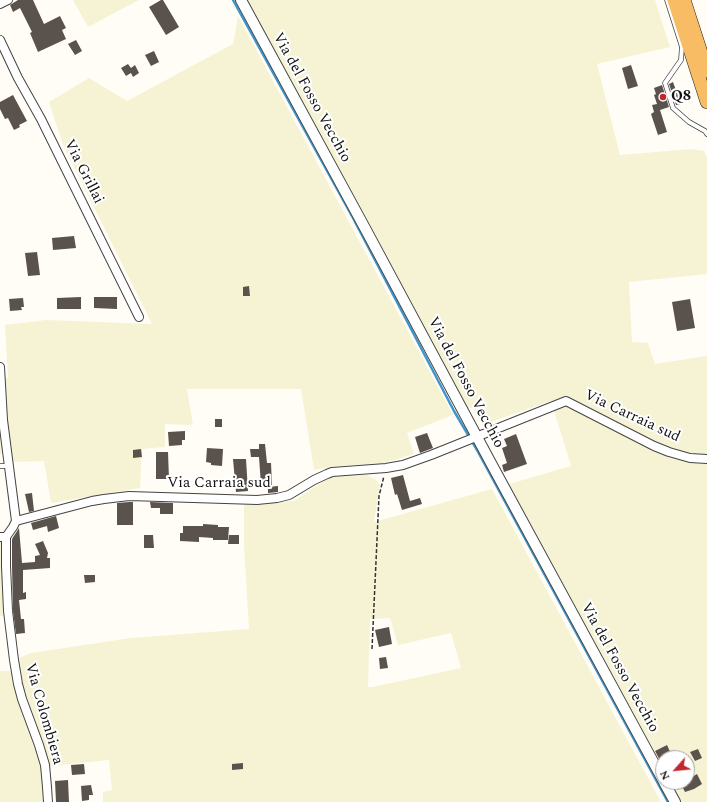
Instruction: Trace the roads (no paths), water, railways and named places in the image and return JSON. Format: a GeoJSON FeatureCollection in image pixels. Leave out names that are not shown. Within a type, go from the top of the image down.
{"type":"FeatureCollection","features":[{"type":"Feature","properties":{"kind":"highway"},"geometry":{"type":"LineString","coordinates":[[674,0],[707,102]]}},
{"type":"Feature","properties":{"kind":"highway"},"geometry":{"type":"LineString","coordinates":[[684,0],[707,71]]}},
{"type":"Feature","properties":{"kind":"street"},"geometry":{"type":"LineString","coordinates":[[0,4],[8,0]]}},
{"type":"Feature","properties":{"kind":"street","name":"Via del Fosso Vecchio"},"geometry":{"type":"LineString","coordinates":[[241,0],[370,237],[472,438],[655,765]]}},
{"type":"Feature","properties":{"kind":"street","name":"Via Grillai"},"geometry":{"type":"LineString","coordinates":[[0,40],[18,78],[41,119],[139,317]]}},
{"type":"Feature","properties":{"kind":"street"},"geometry":{"type":"LineString","coordinates":[[0,367],[4,466],[16,521],[3,537]]}},
{"type":"Feature","properties":{"kind":"street","name":"Via Carraia sud"},"geometry":{"type":"LineString","coordinates":[[16,521],[113,497],[129,496],[257,500],[277,498],[289,495],[314,480],[332,472],[386,468],[403,465],[418,460],[566,401],[654,446],[690,458],[707,459]]}},
{"type":"Feature","properties":{"kind":"street","name":"Via Colombiera"},"geometry":{"type":"LineString","coordinates":[[3,537],[8,611],[18,684],[44,765],[47,781],[48,802]]}},
{"type":"Feature","properties":{"kind":"street","name":"Via del Fosso Vecchio"},"geometry":{"type":"LineString","coordinates":[[669,790],[675,802]]}},
{"type":"Feature","properties":{"kind":"lane"},"geometry":{"type":"LineString","coordinates":[[667,0],[682,47],[681,60],[665,83],[673,108],[689,122],[705,131],[707,134]]}},
{"type":"Feature","properties":{"kind":"waterway"},"geometry":{"type":"LineString","coordinates":[[233,0],[353,218],[454,411],[477,450],[668,802]]}},
{"type":"Feature","properties":{"kind":"place","name":"Q8"},"geometry":{"type":"Point","coordinates":[663,97]}}]}
